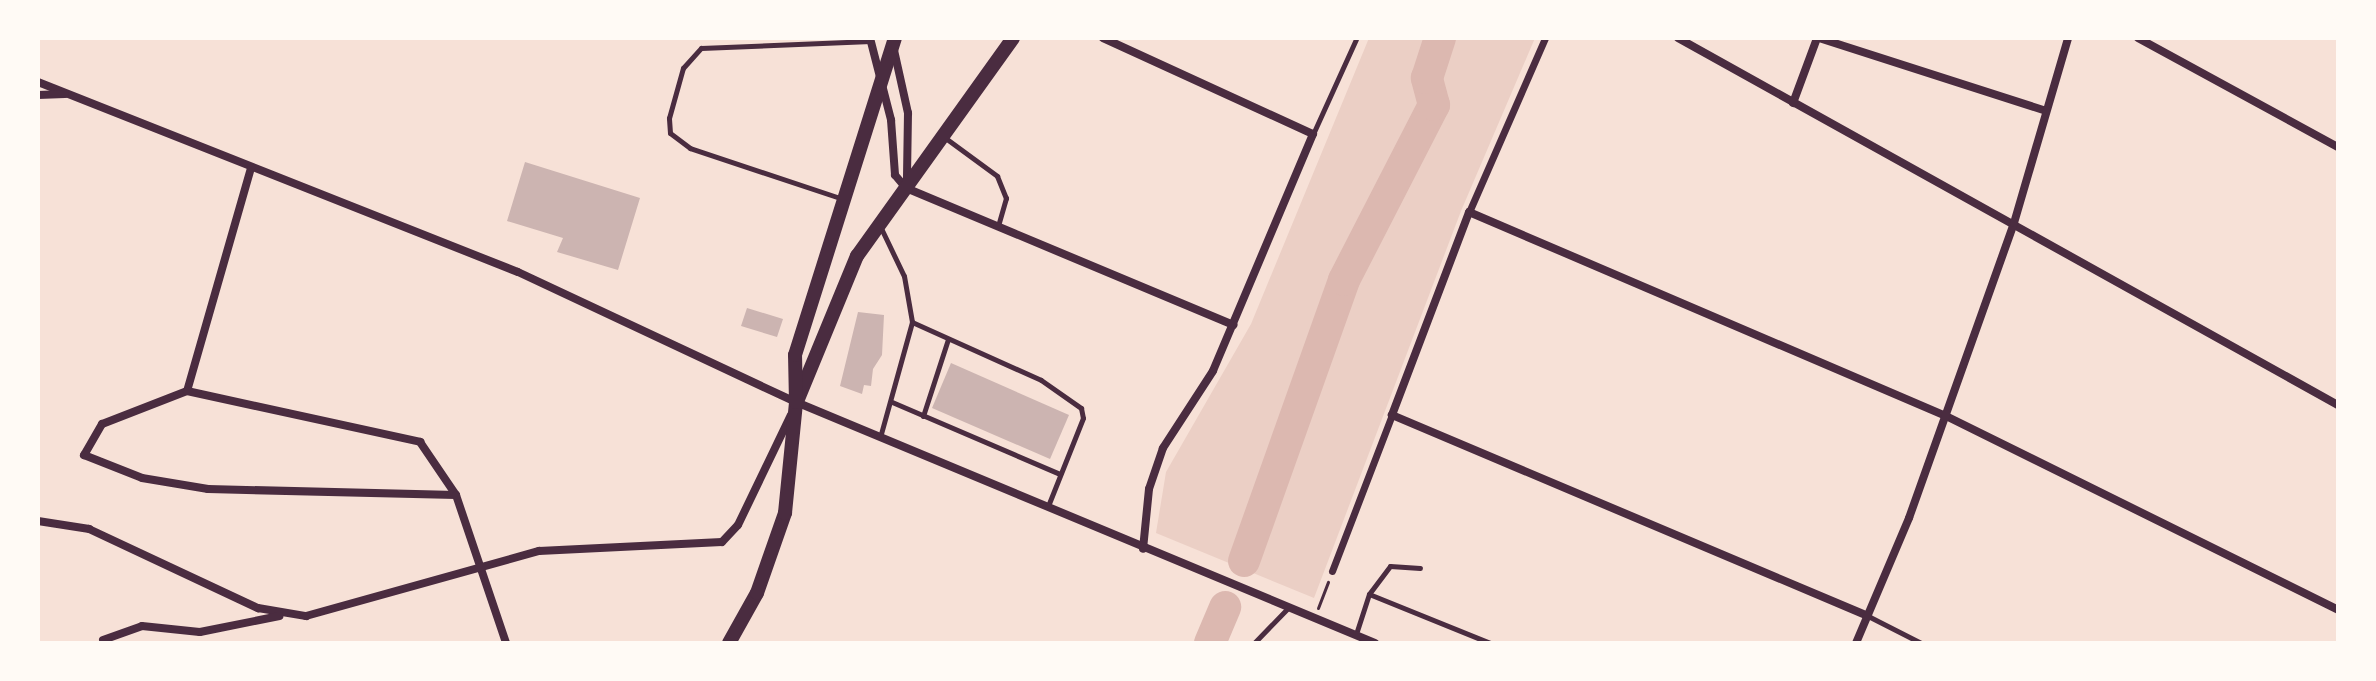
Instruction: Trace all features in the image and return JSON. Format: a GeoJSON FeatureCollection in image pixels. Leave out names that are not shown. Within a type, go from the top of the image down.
{"type":"FeatureCollection","features":[{"type":"Feature","properties":{"kind":"main road"},"geometry":{"type":"LineString","coordinates":[[796,402],[848,272],[1013,38]]}},
{"type":"Feature","properties":{"kind":"main road"},"geometry":{"type":"LineString","coordinates":[[729,643],[757,593],[785,513],[796,402],[795,355],[893,40]]}},
{"type":"Feature","properties":{"kind":"street"},"geometry":{"type":"LineString","coordinates":[[1103,38],[1313,134],[1213,371],[1163,448],[1149,489],[1143,549]]}},
{"type":"Feature","properties":{"kind":"street"},"geometry":{"type":"LineString","coordinates":[[1332,571],[1469,212],[1545,38]]}},
{"type":"Feature","properties":{"kind":"street"},"geometry":{"type":"LineString","coordinates":[[1678,38],[2336,401]]}},
{"type":"Feature","properties":{"kind":"street"},"geometry":{"type":"LineString","coordinates":[[1793,103],[1818,38],[2046,111]]}},
{"type":"Feature","properties":{"kind":"street"},"geometry":{"type":"LineString","coordinates":[[1856,643],[1946,416],[2014,223],[2068,38]]}},
{"type":"Feature","properties":{"kind":"street"},"geometry":{"type":"LineString","coordinates":[[2138,38],[2338,147]]}},
{"type":"Feature","properties":{"kind":"street"},"geometry":{"type":"LineString","coordinates":[[871,40],[882,79],[895,175],[906,188],[1234,325]]}},
{"type":"Feature","properties":{"kind":"street"},"geometry":{"type":"LineString","coordinates":[[893,40],[908,113],[906,188]]}},
{"type":"Feature","properties":{"kind":"street"},"geometry":{"type":"LineString","coordinates":[[38,82],[518,272],[796,402],[1287,609],[1375,643]]}},
{"type":"Feature","properties":{"kind":"street"},"geometry":{"type":"LineString","coordinates":[[38,95],[70,94]]}},
{"type":"Feature","properties":{"kind":"street"},"geometry":{"type":"LineString","coordinates":[[187,391],[251,168]]}},
{"type":"Feature","properties":{"kind":"street"},"geometry":{"type":"LineString","coordinates":[[1469,212],[1946,416],[2338,610]]}},
{"type":"Feature","properties":{"kind":"street"},"geometry":{"type":"LineString","coordinates":[[456,495],[208,489],[142,478],[97,464],[84,455],[85,448],[102,424],[187,391],[420,442],[456,495],[506,643]]}},
{"type":"Feature","properties":{"kind":"street"},"geometry":{"type":"LineString","coordinates":[[103,640],[132,628],[200,632],[284,615],[306,616],[539,551],[722,542],[738,525],[796,402]]}},
{"type":"Feature","properties":{"kind":"street"},"geometry":{"type":"LineString","coordinates":[[1392,415],[1868,616]]}},
{"type":"Feature","properties":{"kind":"street"},"geometry":{"type":"LineString","coordinates":[[38,521],[89,529],[192,581],[284,615]]}},
{"type":"Feature","properties":{"kind":"lane"},"geometry":{"type":"LineString","coordinates":[[1313,134],[1356,39]]}},
{"type":"Feature","properties":{"kind":"lane"},"geometry":{"type":"LineString","coordinates":[[845,199],[690,148],[670,133],[669,118],[683,68],[701,48],[871,40]]}},
{"type":"Feature","properties":{"kind":"lane"},"geometry":{"type":"LineString","coordinates":[[943,136],[997,176],[1006,198],[998,226]]}},
{"type":"Feature","properties":{"kind":"lane"},"geometry":{"type":"LineString","coordinates":[[879,225],[904,276],[912,322],[880,438]]}},
{"type":"Feature","properties":{"kind":"lane"},"geometry":{"type":"LineString","coordinates":[[912,322],[1041,380],[1081,408],[1083,418],[1047,508]]}},
{"type":"Feature","properties":{"kind":"lane"},"geometry":{"type":"LineString","coordinates":[[923,416],[948,339]]}},
{"type":"Feature","properties":{"kind":"lane"},"geometry":{"type":"LineString","coordinates":[[892,402],[1060,474]]}},
{"type":"Feature","properties":{"kind":"lane"},"geometry":{"type":"LineString","coordinates":[[1355,635],[1369,594],[1390,566],[1420,568]]}},
{"type":"Feature","properties":{"kind":"lane"},"geometry":{"type":"LineString","coordinates":[[1369,594],[1490,643]]}},
{"type":"Feature","properties":{"kind":"lane"},"geometry":{"type":"LineString","coordinates":[[1254,643],[1287,609]]}},
{"type":"Feature","properties":{"kind":"lane"},"geometry":{"type":"LineString","coordinates":[[1868,616],[1921,643]]}},
{"type":"Feature","properties":{"kind":"path"},"geometry":{"type":"LineString","coordinates":[[1314,619],[1332,571]]}},
{"type":"Feature","properties":{"kind":"shaded area"},"geometry":{"type":"Polygon","coordinates":[[[1369,38],[1535,38],[1461,211],[1314,598],[1156,533],[1166,472],[1251,324],[1369,38]]]}},
{"type":"Feature","properties":{"kind":"building"},"geometry":{"type":"Polygon","coordinates":[[[525,162],[640,198],[618,270],[557,252],[563,238],[507,221],[525,162]]]}},
{"type":"Feature","properties":{"kind":"building"},"geometry":{"type":"Polygon","coordinates":[[[747,308],[783,319],[777,337],[741,326],[747,308]]]}},
{"type":"Feature","properties":{"kind":"building"},"geometry":{"type":"Polygon","coordinates":[[[858,312],[884,315],[882,355],[873,369],[871,386],[864,385],[862,394],[840,386],[858,312]]]}},
{"type":"Feature","properties":{"kind":"building"},"geometry":{"type":"Polygon","coordinates":[[[951,363],[1069,415],[1050,459],[932,408],[951,363]]]}},
{"type":"Feature","properties":{"kind":"waterway"},"geometry":{"type":"LineString","coordinates":[[1244,561],[1344,280],[1434,105],[1427,78],[1440,38]]}},
{"type":"Feature","properties":{"kind":"waterway"},"geometry":{"type":"LineString","coordinates":[[1210,643],[1225,607]]}}]}
